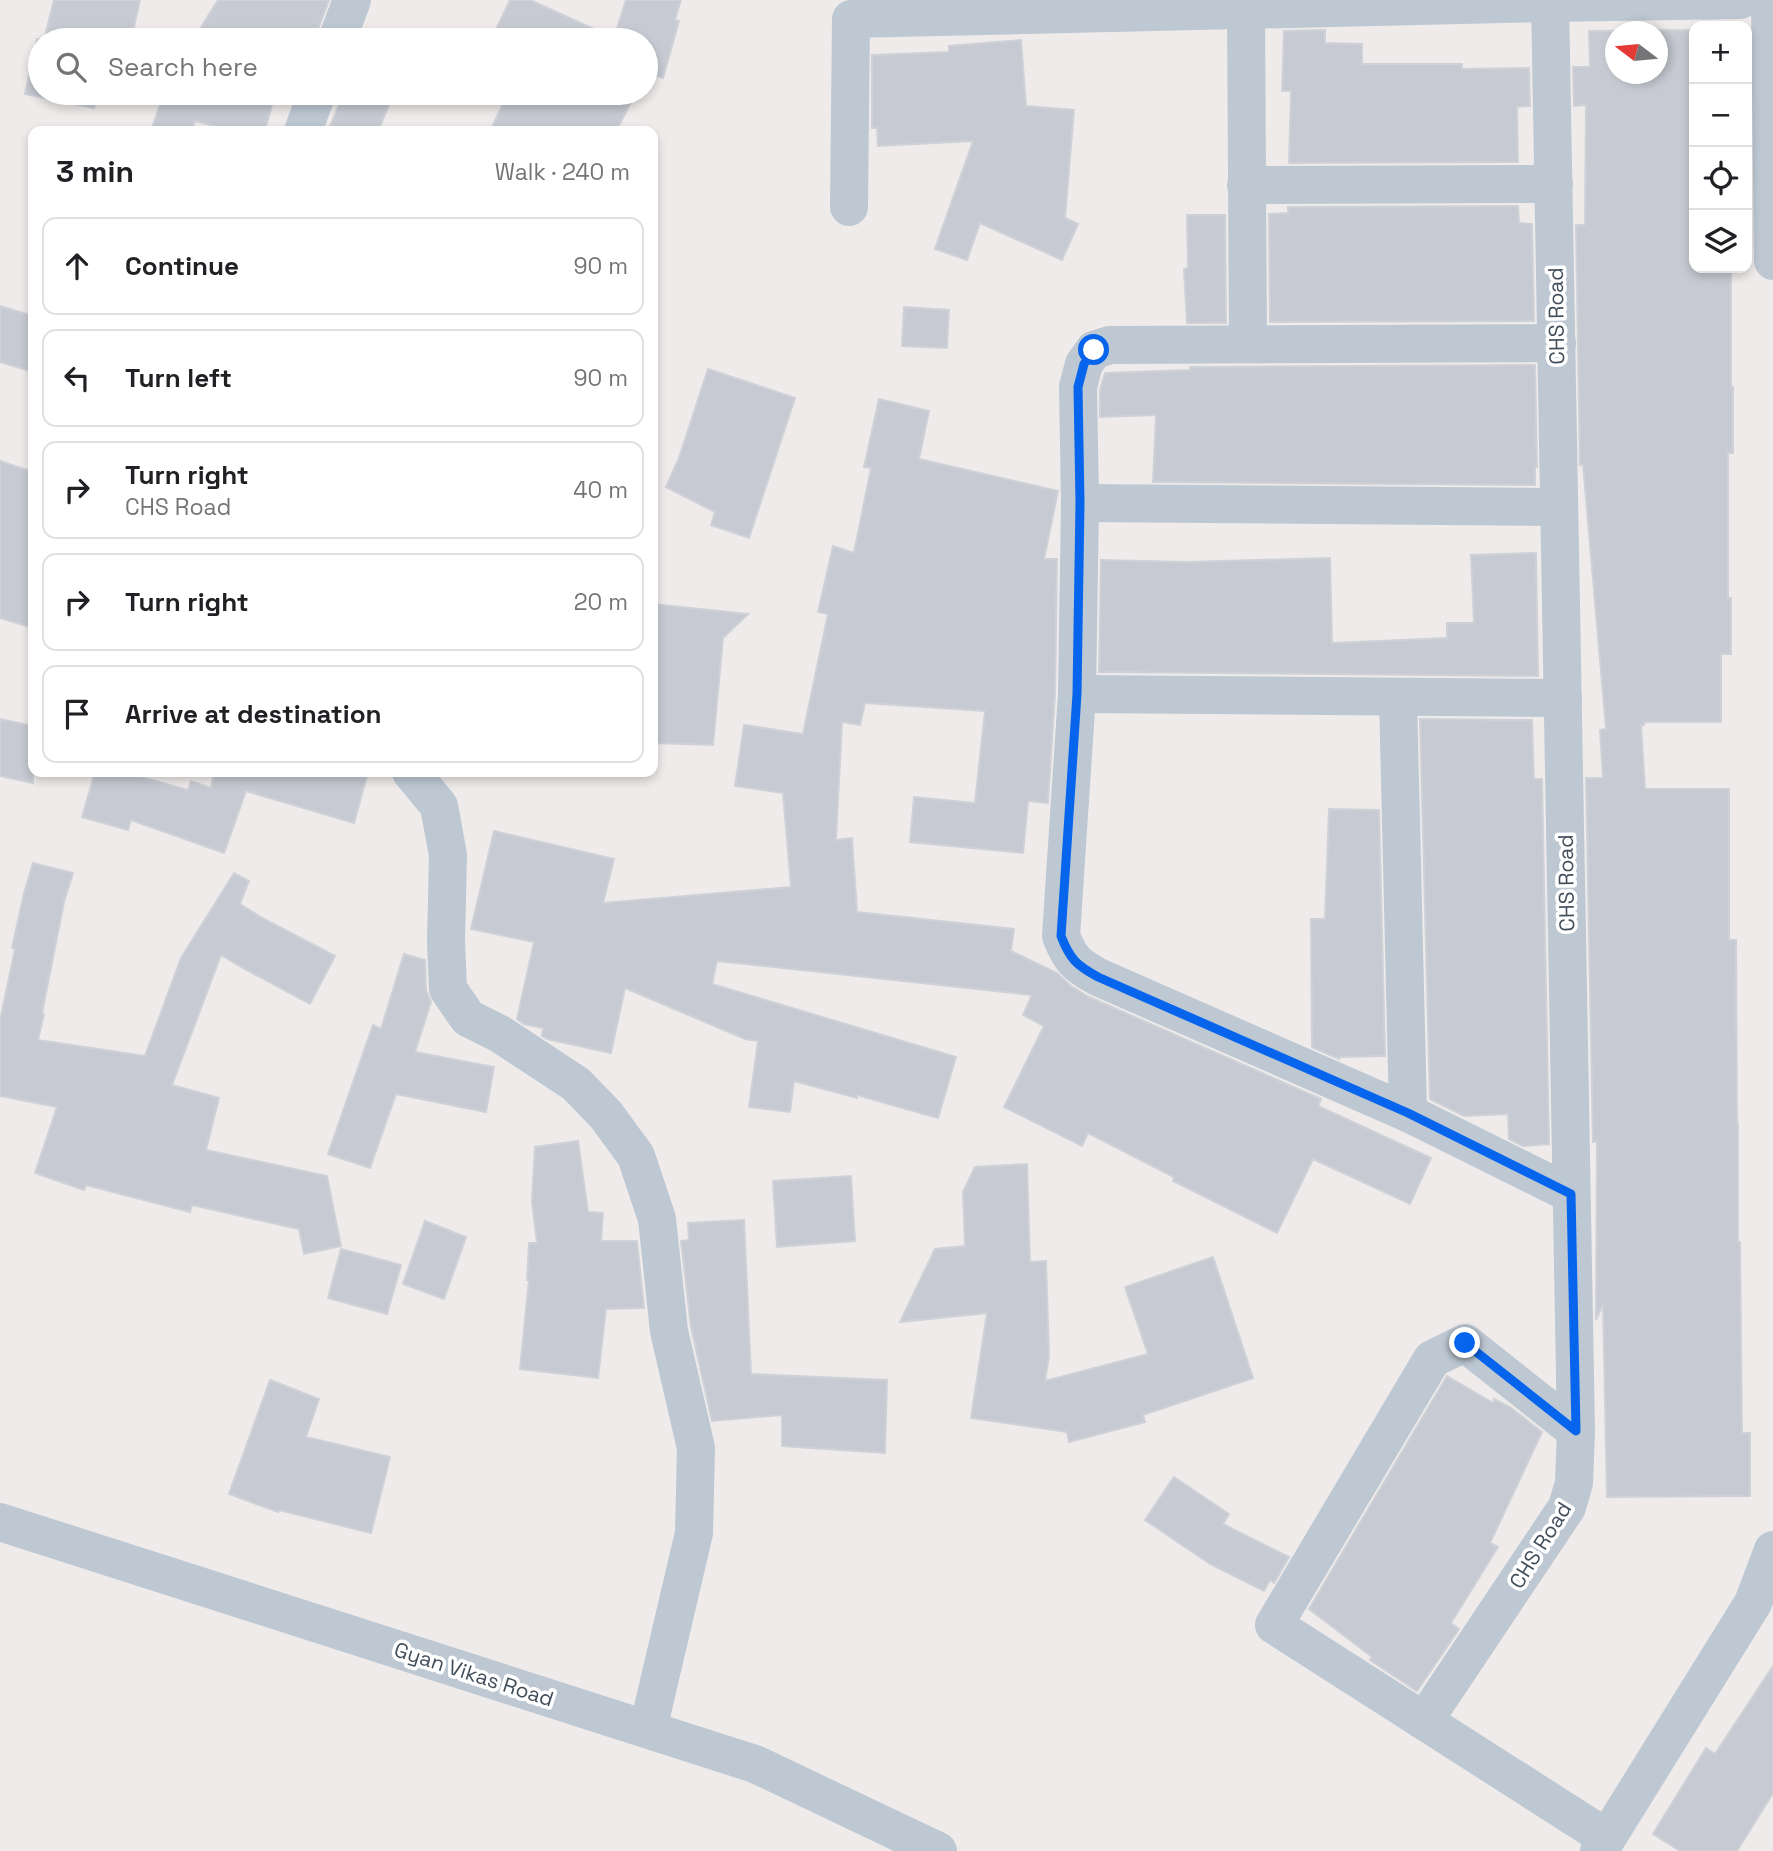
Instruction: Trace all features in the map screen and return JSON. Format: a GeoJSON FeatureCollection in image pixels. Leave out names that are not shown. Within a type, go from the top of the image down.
{"type":"FeatureCollection","features":[{"type":"Feature","properties":{"kind":"street"},"geometry":{"type":"LineString","coordinates":[[342,28],[352,0]]}},
{"type":"Feature","properties":{"kind":"street"},"geometry":{"type":"LineString","coordinates":[[849,207],[851,19],[1550,1],[1740,0]]}},
{"type":"Feature","properties":{"kind":"street"},"geometry":{"type":"LineString","coordinates":[[1770,0],[1773,261]]}},
{"type":"Feature","properties":{"kind":"street","name":"CHS Road"},"geometry":{"type":"LineString","coordinates":[[1424,1721],[1567,1507],[1574,1483],[1576,1431],[1550,1]]}},
{"type":"Feature","properties":{"kind":"street"},"geometry":{"type":"LineString","coordinates":[[1246,10],[1248,344]]}},
{"type":"Feature","properties":{"kind":"street"},"geometry":{"type":"LineString","coordinates":[[305,126],[313,105]]}},
{"type":"Feature","properties":{"kind":"street"},"geometry":{"type":"LineString","coordinates":[[1247,185],[1554,184]]}},
{"type":"Feature","properties":{"kind":"street"},"geometry":{"type":"LineString","coordinates":[[1557,344],[1110,345],[1094,350],[1084,364],[1078,387],[1080,503],[1077,694],[1061,936],[1068,954],[1079,967],[1098,977],[1408,1113],[1571,1194]]}},
{"type":"Feature","properties":{"kind":"street"},"geometry":{"type":"LineString","coordinates":[[1080,503],[1559,507]]}},
{"type":"Feature","properties":{"kind":"street"},"geometry":{"type":"LineString","coordinates":[[1077,694],[1563,698]]}},
{"type":"Feature","properties":{"kind":"street"},"geometry":{"type":"LineString","coordinates":[[1398,696],[1408,1113]]}},
{"type":"Feature","properties":{"kind":"street"},"geometry":{"type":"LineString","coordinates":[[415,777],[439,806],[449,855],[446,942],[448,989],[468,1018],[500,1034],[576,1084],[606,1115],[636,1156],[657,1219],[669,1331],[696,1448],[694,1533],[648,1729]]}},
{"type":"Feature","properties":{"kind":"street"},"geometry":{"type":"LineString","coordinates":[[1576,1431],[1465,1343],[1432,1359],[1274,1625],[1424,1721],[1603,1844],[1752,1603],[1773,1550]]}},
{"type":"Feature","properties":{"kind":"street","name":"Gyan Vikas Road"},"geometry":{"type":"LineString","coordinates":[[0,1522],[755,1764],[938,1851]]}},
{"type":"Feature","properties":{"kind":"building"},"geometry":{"type":"Polygon","coordinates":[[[54,0],[140,0],[134,28],[47,28],[54,0]]]}},
{"type":"Feature","properties":{"kind":"building"},"geometry":{"type":"Polygon","coordinates":[[[218,0],[329,0],[318,28],[200,28],[218,0]]]}},
{"type":"Feature","properties":{"kind":"building"},"geometry":{"type":"Polygon","coordinates":[[[510,0],[530,0],[592,28],[497,28],[510,0]]]}},
{"type":"Feature","properties":{"kind":"building"},"geometry":{"type":"Polygon","coordinates":[[[626,0],[681,0],[675,20],[679,21],[663,78],[658,77],[658,28],[617,28],[626,0]]]}},
{"type":"Feature","properties":{"kind":"building"},"geometry":{"type":"Polygon","coordinates":[[[1325,30],[1325,43],[1362,44],[1362,64],[1462,64],[1462,69],[1529,68],[1530,106],[1517,107],[1518,162],[1289,163],[1291,91],[1282,91],[1284,31],[1325,30]]]}},
{"type":"Feature","properties":{"kind":"building"},"geometry":{"type":"Polygon","coordinates":[[[1668,30],[1689,30],[1689,273],[1731,273],[1733,453],[1728,453],[1728,598],[1731,598],[1731,654],[1721,654],[1721,722],[1644,722],[1644,725],[1641,725],[1645,789],[1729,789],[1729,940],[1736,940],[1742,1433],[1750,1433],[1750,1496],[1607,1497],[1603,1304],[1596,1320],[1597,1141],[1593,1142],[1586,778],[1603,778],[1600,730],[1606,729],[1583,464],[1580,465],[1576,225],[1585,225],[1586,105],[1574,106],[1573,67],[1590,67],[1589,31],[1605,31],[1605,84],[1668,84],[1668,30]]]}},
{"type":"Feature","properties":{"kind":"building"},"geometry":{"type":"Polygon","coordinates":[[[1021,40],[1026,106],[1074,110],[1065,218],[1078,224],[1062,260],[980,223],[967,260],[935,249],[973,141],[878,146],[877,128],[872,128],[872,55],[949,52],[949,46],[1021,40]]]}},
{"type":"Feature","properties":{"kind":"building"},"geometry":{"type":"Polygon","coordinates":[[[160,105],[272,105],[266,126],[215,126],[195,121],[194,126],[153,126],[160,105]]]}},
{"type":"Feature","properties":{"kind":"building"},"geometry":{"type":"Polygon","coordinates":[[[339,105],[389,105],[380,126],[330,126],[339,105]]]}},
{"type":"Feature","properties":{"kind":"building"},"geometry":{"type":"Polygon","coordinates":[[[502,105],[630,105],[619,126],[492,126],[502,105]]]}},
{"type":"Feature","properties":{"kind":"building"},"geometry":{"type":"Polygon","coordinates":[[[1518,206],[1519,223],[1532,224],[1534,321],[1270,322],[1269,214],[1288,213],[1288,207],[1518,206]]]}},
{"type":"Feature","properties":{"kind":"building"},"geometry":{"type":"Polygon","coordinates":[[[1187,215],[1225,215],[1226,323],[1187,323],[1184,269],[1188,268],[1187,215]]]}},
{"type":"Feature","properties":{"kind":"building"},"geometry":{"type":"Polygon","coordinates":[[[0,306],[28,314],[28,370],[0,362],[0,306]]]}},
{"type":"Feature","properties":{"kind":"building"},"geometry":{"type":"Polygon","coordinates":[[[904,307],[949,310],[947,348],[902,346],[904,307]]]}},
{"type":"Feature","properties":{"kind":"building"},"geometry":{"type":"Polygon","coordinates":[[[1535,365],[1535,485],[1153,482],[1156,415],[1100,417],[1100,390],[1105,373],[1190,370],[1190,367],[1535,365]]]}},
{"type":"Feature","properties":{"kind":"building"},"geometry":{"type":"Polygon","coordinates":[[[708,369],[795,398],[749,538],[711,525],[715,512],[666,487],[679,458],[708,369]]]}},
{"type":"Feature","properties":{"kind":"building"},"geometry":{"type":"Polygon","coordinates":[[[879,399],[929,411],[919,459],[1058,491],[1044,559],[1057,559],[1055,693],[1048,803],[1028,801],[1023,853],[910,842],[914,797],[975,803],[985,711],[865,703],[860,725],[842,722],[836,840],[852,838],[857,912],[1014,929],[1011,951],[1057,973],[1087,996],[1321,1099],[1318,1106],[1431,1158],[1410,1204],[1313,1159],[1277,1233],[1173,1181],[1174,1177],[1088,1133],[1082,1146],[1004,1107],[1044,1026],[1023,1015],[1032,995],[717,961],[712,984],[956,1057],[938,1118],[857,1095],[857,1098],[794,1081],[790,1112],[749,1107],[758,1041],[745,1039],[625,988],[611,1053],[547,1039],[542,1036],[543,1028],[524,1024],[517,1019],[534,942],[471,929],[494,831],[614,859],[603,903],[791,887],[783,793],[735,786],[744,725],[803,734],[828,614],[818,612],[833,546],[854,553],[871,468],[864,467],[879,399]]]}},
{"type":"Feature","properties":{"kind":"building"},"geometry":{"type":"Polygon","coordinates":[[[0,461],[28,470],[28,626],[0,618],[0,461]]]}},
{"type":"Feature","properties":{"kind":"building"},"geometry":{"type":"Polygon","coordinates":[[[1536,553],[1538,676],[1099,672],[1101,560],[1187,562],[1330,558],[1332,643],[1447,638],[1447,623],[1474,623],[1471,555],[1536,553]]]}},
{"type":"Feature","properties":{"kind":"building"},"geometry":{"type":"Polygon","coordinates":[[[658,605],[748,614],[723,638],[713,745],[658,743],[658,605]]]}},
{"type":"Feature","properties":{"kind":"building"},"geometry":{"type":"Polygon","coordinates":[[[0,719],[28,725],[28,777],[33,777],[33,783],[0,776],[0,719]]]}},
{"type":"Feature","properties":{"kind":"building"},"geometry":{"type":"Polygon","coordinates":[[[1420,719],[1532,720],[1534,779],[1542,779],[1549,1144],[1523,1146],[1509,1139],[1508,1114],[1464,1116],[1430,1099],[1420,719]]]}},
{"type":"Feature","properties":{"kind":"building"},"geometry":{"type":"Polygon","coordinates":[[[94,777],[141,777],[188,790],[191,781],[211,788],[213,777],[367,777],[354,823],[246,791],[224,853],[131,820],[128,830],[82,817],[94,777]]]}},
{"type":"Feature","properties":{"kind":"building"},"geometry":{"type":"Polygon","coordinates":[[[1329,809],[1379,810],[1385,1056],[1339,1059],[1312,1047],[1311,919],[1325,919],[1329,809]]]}},
{"type":"Feature","properties":{"kind":"building"},"geometry":{"type":"Polygon","coordinates":[[[33,863],[73,873],[64,902],[38,1040],[145,1056],[181,958],[234,873],[249,881],[240,904],[335,956],[310,1004],[221,955],[172,1085],[219,1098],[206,1150],[327,1176],[341,1246],[304,1254],[299,1229],[192,1205],[190,1212],[86,1185],[84,1190],[35,1173],[57,1107],[0,1096],[0,1021],[15,949],[12,948],[33,863]]]}},
{"type":"Feature","properties":{"kind":"building"},"geometry":{"type":"Polygon","coordinates":[[[404,954],[425,960],[426,990],[431,1002],[415,1052],[494,1067],[486,1112],[396,1094],[370,1168],[328,1154],[373,1025],[381,1029],[404,954]]]}},
{"type":"Feature","properties":{"kind":"building"},"geometry":{"type":"Polygon","coordinates":[[[578,1141],[588,1212],[603,1213],[601,1241],[637,1241],[644,1308],[606,1309],[598,1378],[520,1369],[529,1280],[529,1243],[537,1243],[532,1201],[535,1147],[578,1141]]]}},
{"type":"Feature","properties":{"kind":"building"},"geometry":{"type":"Polygon","coordinates":[[[1027,1164],[1030,1262],[1046,1261],[1049,1356],[1045,1381],[1148,1354],[1125,1287],[1213,1257],[1253,1378],[1143,1415],[1145,1422],[1069,1442],[1067,1432],[971,1418],[987,1313],[900,1322],[935,1249],[965,1246],[963,1192],[975,1167],[1027,1164]]]}},
{"type":"Feature","properties":{"kind":"building"},"geometry":{"type":"Polygon","coordinates":[[[851,1176],[855,1241],[777,1247],[773,1181],[851,1176]]]}},
{"type":"Feature","properties":{"kind":"building"},"geometry":{"type":"Polygon","coordinates":[[[744,1220],[751,1374],[887,1380],[885,1453],[782,1446],[782,1415],[712,1421],[691,1327],[681,1241],[689,1240],[688,1223],[744,1220]]]}},
{"type":"Feature","properties":{"kind":"building"},"geometry":{"type":"Polygon","coordinates":[[[425,1221],[466,1237],[444,1299],[403,1284],[425,1221]]]}},
{"type":"Feature","properties":{"kind":"building"},"geometry":{"type":"Polygon","coordinates":[[[341,1249],[401,1265],[387,1314],[328,1298],[341,1249]]]}},
{"type":"Feature","properties":{"kind":"building"},"geometry":{"type":"Polygon","coordinates":[[[1447,1376],[1493,1403],[1494,1399],[1510,1407],[1542,1432],[1490,1543],[1498,1547],[1451,1623],[1459,1629],[1417,1691],[1370,1660],[1372,1657],[1309,1609],[1447,1376]]]}},
{"type":"Feature","properties":{"kind":"building"},"geometry":{"type":"Polygon","coordinates":[[[270,1380],[319,1399],[306,1437],[390,1457],[371,1533],[279,1510],[278,1512],[229,1494],[270,1380]]]}},
{"type":"Feature","properties":{"kind":"building"},"geometry":{"type":"Polygon","coordinates":[[[1174,1477],[1229,1514],[1223,1524],[1289,1557],[1274,1583],[1270,1580],[1264,1591],[1210,1564],[1145,1520],[1174,1477]]]}},
{"type":"Feature","properties":{"kind":"building"},"geometry":{"type":"Polygon","coordinates":[[[1773,1666],[1773,1793],[1737,1851],[1680,1851],[1653,1834],[1706,1748],[1715,1754],[1773,1666]]]}},
{"type":"Feature","properties":{"kind":"route"},"geometry":{"type":"LineString","coordinates":[[1094,350],[1084,364],[1078,387],[1080,503],[1077,694],[1061,936],[1068,954],[1079,967],[1098,977],[1408,1113],[1571,1194],[1576,1431],[1465,1343]]}}]}
